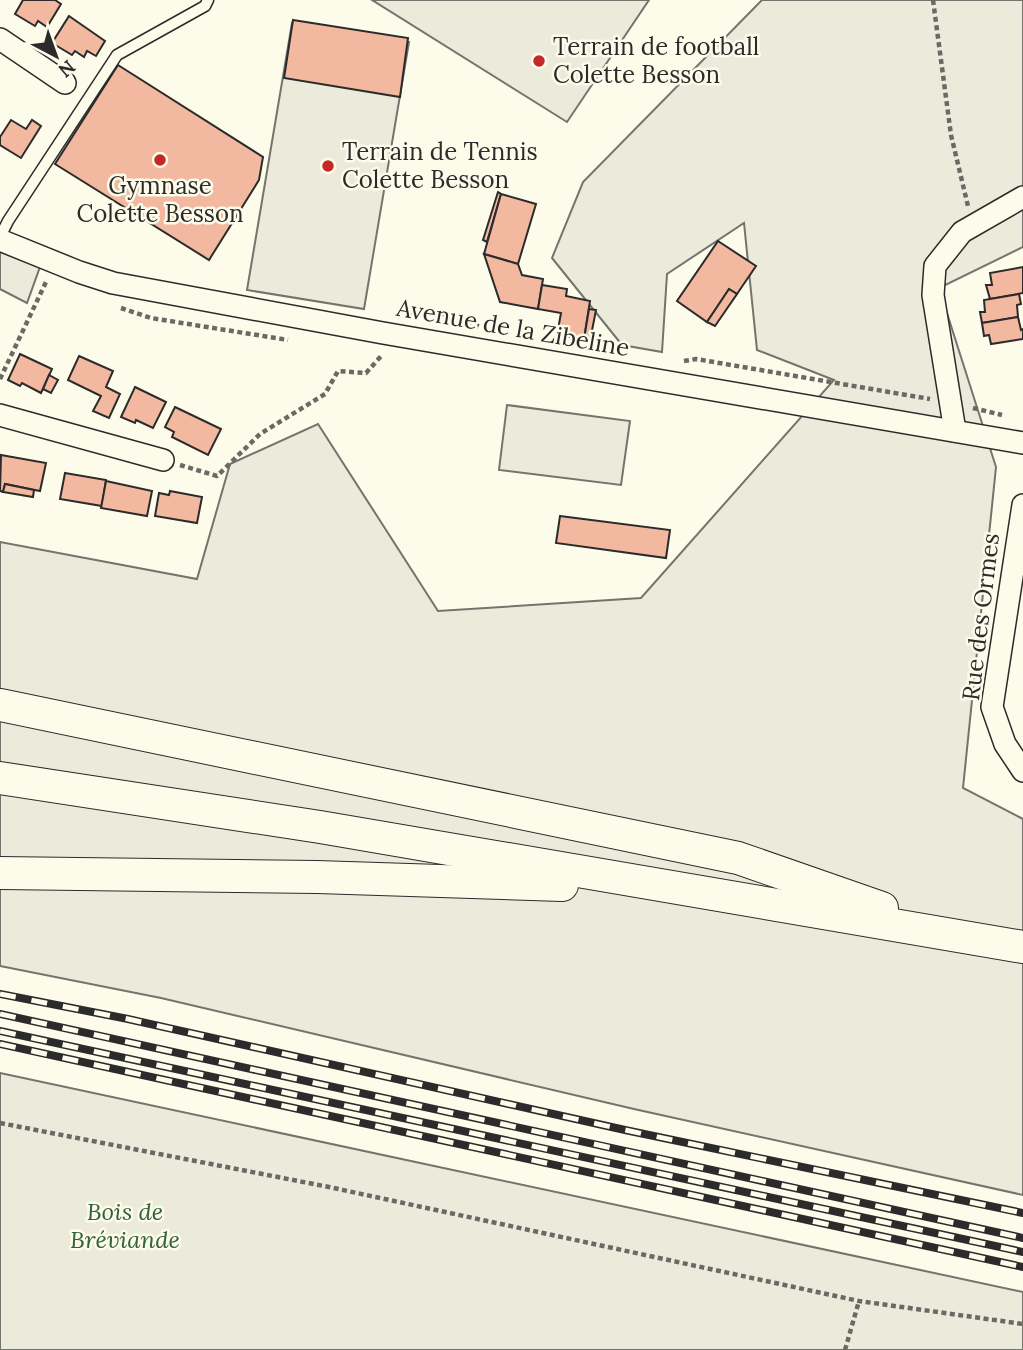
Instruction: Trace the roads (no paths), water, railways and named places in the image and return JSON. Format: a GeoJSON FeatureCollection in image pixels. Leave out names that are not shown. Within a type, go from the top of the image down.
{"type":"FeatureCollection","features":[{"type":"Feature","properties":{"kind":"main road"},"geometry":{"type":"LineString","coordinates":[[0,705],[737,858],[969,938]]}},
{"type":"Feature","properties":{"kind":"main road"},"geometry":{"type":"LineString","coordinates":[[0,778],[320,827],[1023,947]]}},
{"type":"Feature","properties":{"kind":"main road"},"geometry":{"type":"LineString","coordinates":[[0,873],[317,877],[679,888]]}},
{"type":"Feature","properties":{"kind":"street"},"geometry":{"type":"LineString","coordinates":[[0,39],[65,83]]}},
{"type":"Feature","properties":{"kind":"street"},"geometry":{"type":"LineString","coordinates":[[955,431],[933,295],[935,266],[962,232],[1023,197]]}},
{"type":"Feature","properties":{"kind":"street","name":"Avenue de la Zibeline"},"geometry":{"type":"LineString","coordinates":[[0,238],[58,264],[113,283],[383,333],[1023,443]]}},
{"type":"Feature","properties":{"kind":"street"},"geometry":{"type":"LineString","coordinates":[[0,415],[163,460]]}},
{"type":"Feature","properties":{"kind":"street","name":"Rue des Ormes"},"geometry":{"type":"LineString","coordinates":[[1023,505],[1013,626],[992,708],[1005,744],[1023,771]]}},
{"type":"Feature","properties":{"kind":"lane"},"geometry":{"type":"LineString","coordinates":[[0,238],[15,210],[117,55],[205,6],[208,0]]}},
{"type":"Feature","properties":{"kind":"railway"},"geometry":{"type":"LineString","coordinates":[[0,994],[128,1019],[625,1130],[1023,1213]]}},
{"type":"Feature","properties":{"kind":"railway"},"geometry":{"type":"LineString","coordinates":[[0,1014],[1023,1238]]}},
{"type":"Feature","properties":{"kind":"railway"},"geometry":{"type":"LineString","coordinates":[[0,1031],[1023,1252]]}},
{"type":"Feature","properties":{"kind":"railway"},"geometry":{"type":"LineString","coordinates":[[0,1044],[1023,1267]]}},
{"type":"Feature","properties":{"kind":"place","name":"Terrain de football Colette Besson"},"geometry":{"type":"Point","coordinates":[539,61]}},
{"type":"Feature","properties":{"kind":"place","name":"Gymnase Colette Besson"},"geometry":{"type":"Point","coordinates":[160,160]}},
{"type":"Feature","properties":{"kind":"place","name":"Terrain de Tennis Colette Besson"},"geometry":{"type":"Point","coordinates":[328,166]}},
{"type":"Feature","properties":{"kind":"park label","name":"Bois de Bréviande"},"geometry":{"type":"Point","coordinates":[125,1226]}}]}
